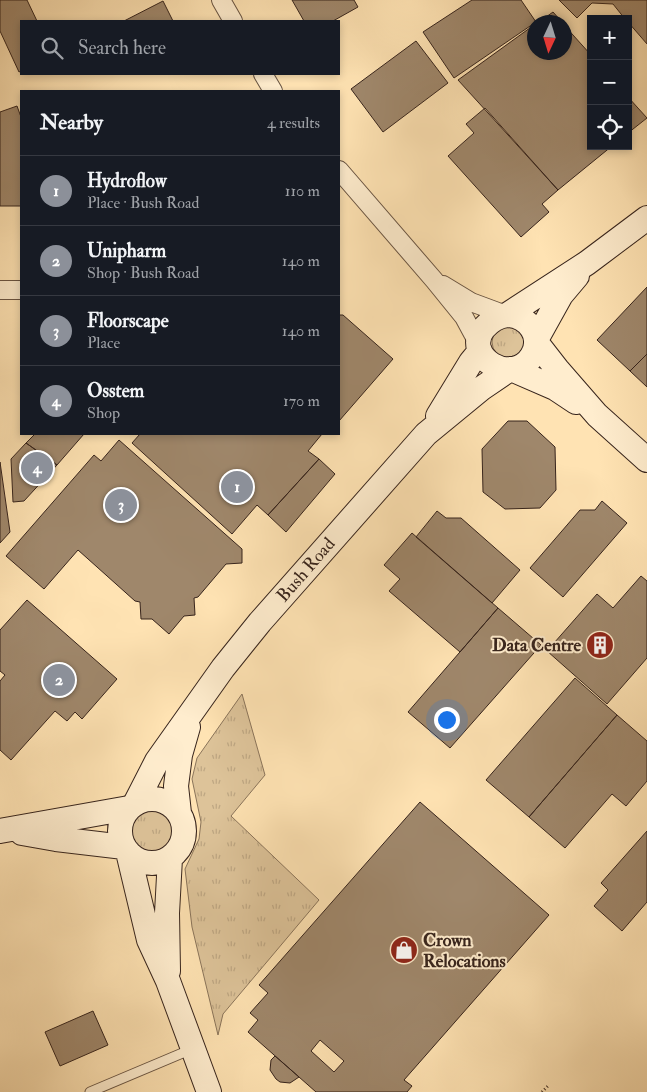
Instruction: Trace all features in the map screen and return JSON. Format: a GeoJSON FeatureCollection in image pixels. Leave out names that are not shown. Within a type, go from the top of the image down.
{"type":"FeatureCollection","features":[{"type":"Feature","properties":{"kind":"main road"},"geometry":{"type":"LineString","coordinates":[[507,315],[587,263],[647,218]]}},
{"type":"Feature","properties":{"kind":"main road"},"geometry":{"type":"LineString","coordinates":[[587,263],[561,295],[536,341],[534,352],[529,360],[521,366],[501,369],[490,364],[479,347],[479,336],[486,326],[497,317],[507,315],[520,317],[527,322],[534,332],[536,341],[557,369],[597,415],[647,460]]}},
{"type":"Feature","properties":{"kind":"main road","name":"Bush Road"},"geometry":{"type":"LineString","coordinates":[[132,806],[157,761],[223,668],[260,622],[426,434],[450,398],[479,347]]}},
{"type":"Feature","properties":{"kind":"main road"},"geometry":{"type":"LineString","coordinates":[[510,369],[555,388],[597,415]]}},
{"type":"Feature","properties":{"kind":"main road","name":"Bush Road"},"geometry":{"type":"LineString","coordinates":[[426,434],[482,388],[510,369]]}},
{"type":"Feature","properties":{"kind":"main road","name":"Bush Road"},"geometry":{"type":"LineString","coordinates":[[179,813],[176,786],[180,755],[193,712]]}},
{"type":"Feature","properties":{"kind":"main road"},"geometry":{"type":"LineString","coordinates":[[147,799],[171,804],[179,813],[184,824],[183,840],[178,850],[170,858],[160,862],[148,863],[137,859],[126,850],[3,830],[132,806],[147,799]]}},
{"type":"Feature","properties":{"kind":"main road"},"geometry":{"type":"LineString","coordinates":[[132,806],[123,817],[120,827],[121,837],[149,940],[168,981],[208,1092]]}},
{"type":"Feature","properties":{"kind":"main road"},"geometry":{"type":"LineString","coordinates":[[168,981],[167,913],[170,858]]}},
{"type":"Feature","properties":{"kind":"street"},"geometry":{"type":"LineString","coordinates":[[221,0],[232,20]]}},
{"type":"Feature","properties":{"kind":"street"},"geometry":{"type":"LineString","coordinates":[[263,75],[272,90]]}},
{"type":"Feature","properties":{"kind":"street"},"geometry":{"type":"LineString","coordinates":[[340,171],[464,317],[479,347]]}},
{"type":"Feature","properties":{"kind":"street"},"geometry":{"type":"LineString","coordinates":[[434,280],[470,302],[507,315]]}},
{"type":"Feature","properties":{"kind":"street"},"geometry":{"type":"LineString","coordinates":[[0,290],[20,290]]}},
{"type":"Feature","properties":{"kind":"lane"},"geometry":{"type":"LineString","coordinates":[[90,1092],[192,1049]]}},
{"type":"Feature","properties":{"kind":"path"},"geometry":{"type":"LineString","coordinates":[[542,1092],[548,1086]]}},
{"type":"Feature","properties":{"kind":"green space"},"geometry":{"type":"Polygon","coordinates":[[[508,326],[514,327],[519,331],[523,336],[523,348],[519,353],[514,357],[508,358],[502,357],[497,353],[493,348],[492,342],[493,336],[497,331],[502,327],[508,326]]]}},
{"type":"Feature","properties":{"kind":"green space"},"geometry":{"type":"Polygon","coordinates":[[[242,694],[265,775],[231,816],[319,900],[223,1014],[218,1035],[192,927],[185,869],[199,839],[201,822],[192,779],[197,758],[242,694]]]}},
{"type":"Feature","properties":{"kind":"green space"},"geometry":{"type":"Polygon","coordinates":[[[151,808],[163,812],[169,818],[173,830],[169,842],[163,848],[151,852],[139,848],[133,842],[129,830],[133,818],[139,812],[151,808]]]}},
{"type":"Feature","properties":{"kind":"building"},"geometry":{"type":"Polygon","coordinates":[[[0,0],[27,0],[37,20],[20,20],[19,72],[0,31],[0,0]]]}},
{"type":"Feature","properties":{"kind":"building"},"geometry":{"type":"Polygon","coordinates":[[[292,0],[354,0],[358,7],[335,20],[303,20],[292,0]]]}},
{"type":"Feature","properties":{"kind":"building"},"geometry":{"type":"Polygon","coordinates":[[[472,0],[521,0],[531,15],[527,15],[527,28],[454,78],[423,32],[472,0]]]}},
{"type":"Feature","properties":{"kind":"building"},"geometry":{"type":"Polygon","coordinates":[[[559,0],[647,0],[647,44],[632,27],[632,15],[622,15],[613,4],[592,3],[577,18],[559,0]]]}},
{"type":"Feature","properties":{"kind":"building"},"geometry":{"type":"Polygon","coordinates":[[[163,1],[172,20],[126,20],[163,1]]]}},
{"type":"Feature","properties":{"kind":"building"},"geometry":{"type":"Polygon","coordinates":[[[527,30],[527,60],[572,60],[572,34],[587,51],[587,150],[607,150],[558,190],[458,80],[527,30]]]}},
{"type":"Feature","properties":{"kind":"building"},"geometry":{"type":"Polygon","coordinates":[[[416,41],[448,83],[383,132],[351,89],[416,41]]]}},
{"type":"Feature","properties":{"kind":"building"},"geometry":{"type":"Polygon","coordinates":[[[632,101],[647,118],[632,130],[632,101]]]}},
{"type":"Feature","properties":{"kind":"building"},"geometry":{"type":"Polygon","coordinates":[[[17,106],[20,114],[20,206],[0,206],[0,112],[17,106]]]}},
{"type":"Feature","properties":{"kind":"building"},"geometry":{"type":"Polygon","coordinates":[[[485,108],[558,190],[542,204],[549,212],[521,237],[448,156],[474,133],[466,124],[485,108]]]}},
{"type":"Feature","properties":{"kind":"building"},"geometry":{"type":"Polygon","coordinates":[[[647,287],[647,354],[630,371],[597,340],[647,287]]]}},
{"type":"Feature","properties":{"kind":"building"},"geometry":{"type":"Polygon","coordinates":[[[340,315],[343,315],[393,359],[340,420],[340,315]]]}},
{"type":"Feature","properties":{"kind":"building"},"geometry":{"type":"Polygon","coordinates":[[[647,354],[647,387],[630,371],[647,354]]]}},
{"type":"Feature","properties":{"kind":"building"},"geometry":{"type":"Polygon","coordinates":[[[508,421],[527,421],[555,447],[556,490],[540,508],[505,509],[483,492],[482,449],[508,421]]]}},
{"type":"Feature","properties":{"kind":"building"},"geometry":{"type":"Polygon","coordinates":[[[34,435],[83,435],[57,465],[26,443],[34,435]]]}},
{"type":"Feature","properties":{"kind":"building"},"geometry":{"type":"Polygon","coordinates":[[[139,435],[321,435],[308,451],[319,459],[268,515],[257,505],[232,534],[132,443],[139,435]]]}},
{"type":"Feature","properties":{"kind":"building"},"geometry":{"type":"Polygon","coordinates":[[[119,440],[242,549],[242,563],[226,564],[198,597],[194,598],[195,615],[184,616],[169,634],[152,619],[141,619],[140,602],[135,601],[78,550],[44,589],[6,556],[94,455],[101,461],[119,440]]]}},
{"type":"Feature","properties":{"kind":"building"},"geometry":{"type":"Polygon","coordinates":[[[26,443],[57,465],[24,501],[13,502],[11,459],[26,443]]]}},
{"type":"Feature","properties":{"kind":"building"},"geometry":{"type":"Polygon","coordinates":[[[319,459],[335,474],[286,532],[268,515],[319,459]]]}},
{"type":"Feature","properties":{"kind":"building"},"geometry":{"type":"Polygon","coordinates":[[[0,462],[10,532],[0,543],[0,462]]]}},
{"type":"Feature","properties":{"kind":"building"},"geometry":{"type":"Polygon","coordinates":[[[602,501],[627,523],[563,597],[530,568],[580,510],[595,510],[602,501]]]}},
{"type":"Feature","properties":{"kind":"building"},"geometry":{"type":"Polygon","coordinates":[[[437,511],[446,518],[461,518],[520,570],[492,603],[416,537],[437,511]]]}},
{"type":"Feature","properties":{"kind":"building"},"geometry":{"type":"Polygon","coordinates":[[[412,533],[498,608],[460,652],[389,591],[400,579],[384,565],[412,533]]]}},
{"type":"Feature","properties":{"kind":"building","name":"Data Centre"},"geometry":{"type":"Polygon","coordinates":[[[641,576],[647,581],[647,658],[607,704],[547,651],[597,594],[613,608],[641,576]]]}},
{"type":"Feature","properties":{"kind":"building"},"geometry":{"type":"Polygon","coordinates":[[[27,600],[117,679],[82,719],[75,712],[67,721],[55,711],[11,760],[0,750],[0,681],[5,675],[0,671],[0,630],[27,600]]]}},
{"type":"Feature","properties":{"kind":"building"},"geometry":{"type":"Polygon","coordinates":[[[498,608],[541,645],[450,748],[408,712],[498,608]]]}},
{"type":"Feature","properties":{"kind":"building"},"geometry":{"type":"Polygon","coordinates":[[[575,678],[617,715],[529,817],[486,780],[575,678]]]}},
{"type":"Feature","properties":{"kind":"building"},"geometry":{"type":"Polygon","coordinates":[[[617,715],[647,741],[647,781],[626,806],[612,794],[565,848],[529,817],[617,715]]]}},
{"type":"Feature","properties":{"kind":"building","name":"Crown Relocations"},"geometry":{"type":"Polygon","coordinates":[[[420,802],[549,915],[404,1080],[412,1086],[407,1092],[316,1092],[248,1032],[258,1020],[250,1013],[268,993],[259,985],[420,802]],[[320,1040],[311,1051],[334,1072],[344,1061],[320,1040]]]}},
{"type":"Feature","properties":{"kind":"building"},"geometry":{"type":"Polygon","coordinates":[[[647,831],[647,902],[622,931],[594,906],[608,890],[601,883],[647,831]]]}},
{"type":"Feature","properties":{"kind":"building"},"geometry":{"type":"Polygon","coordinates":[[[93,1011],[108,1045],[60,1066],[45,1032],[93,1011]]]}},
{"type":"Feature","properties":{"kind":"building"},"geometry":{"type":"Polygon","coordinates":[[[275,1056],[299,1077],[290,1083],[280,1082],[276,1079],[270,1070],[271,1060],[275,1056]]]}},
{"type":"Feature","properties":{"kind":"place","name":"Osstem"},"geometry":{"type":"Point","coordinates":[37,468]}},
{"type":"Feature","properties":{"kind":"place","name":"Hydroflow"},"geometry":{"type":"Point","coordinates":[237,487]}},
{"type":"Feature","properties":{"kind":"place","name":"Floorscape"},"geometry":{"type":"Point","coordinates":[121,505]}},
{"type":"Feature","properties":{"kind":"place","name":"Data Centre"},"geometry":{"type":"Point","coordinates":[600,645]}},
{"type":"Feature","properties":{"kind":"place","name":"Unipharm"},"geometry":{"type":"Point","coordinates":[59,680]}},
{"type":"Feature","properties":{"kind":"place","name":"Crown Relocations"},"geometry":{"type":"Point","coordinates":[404,950]}}]}
